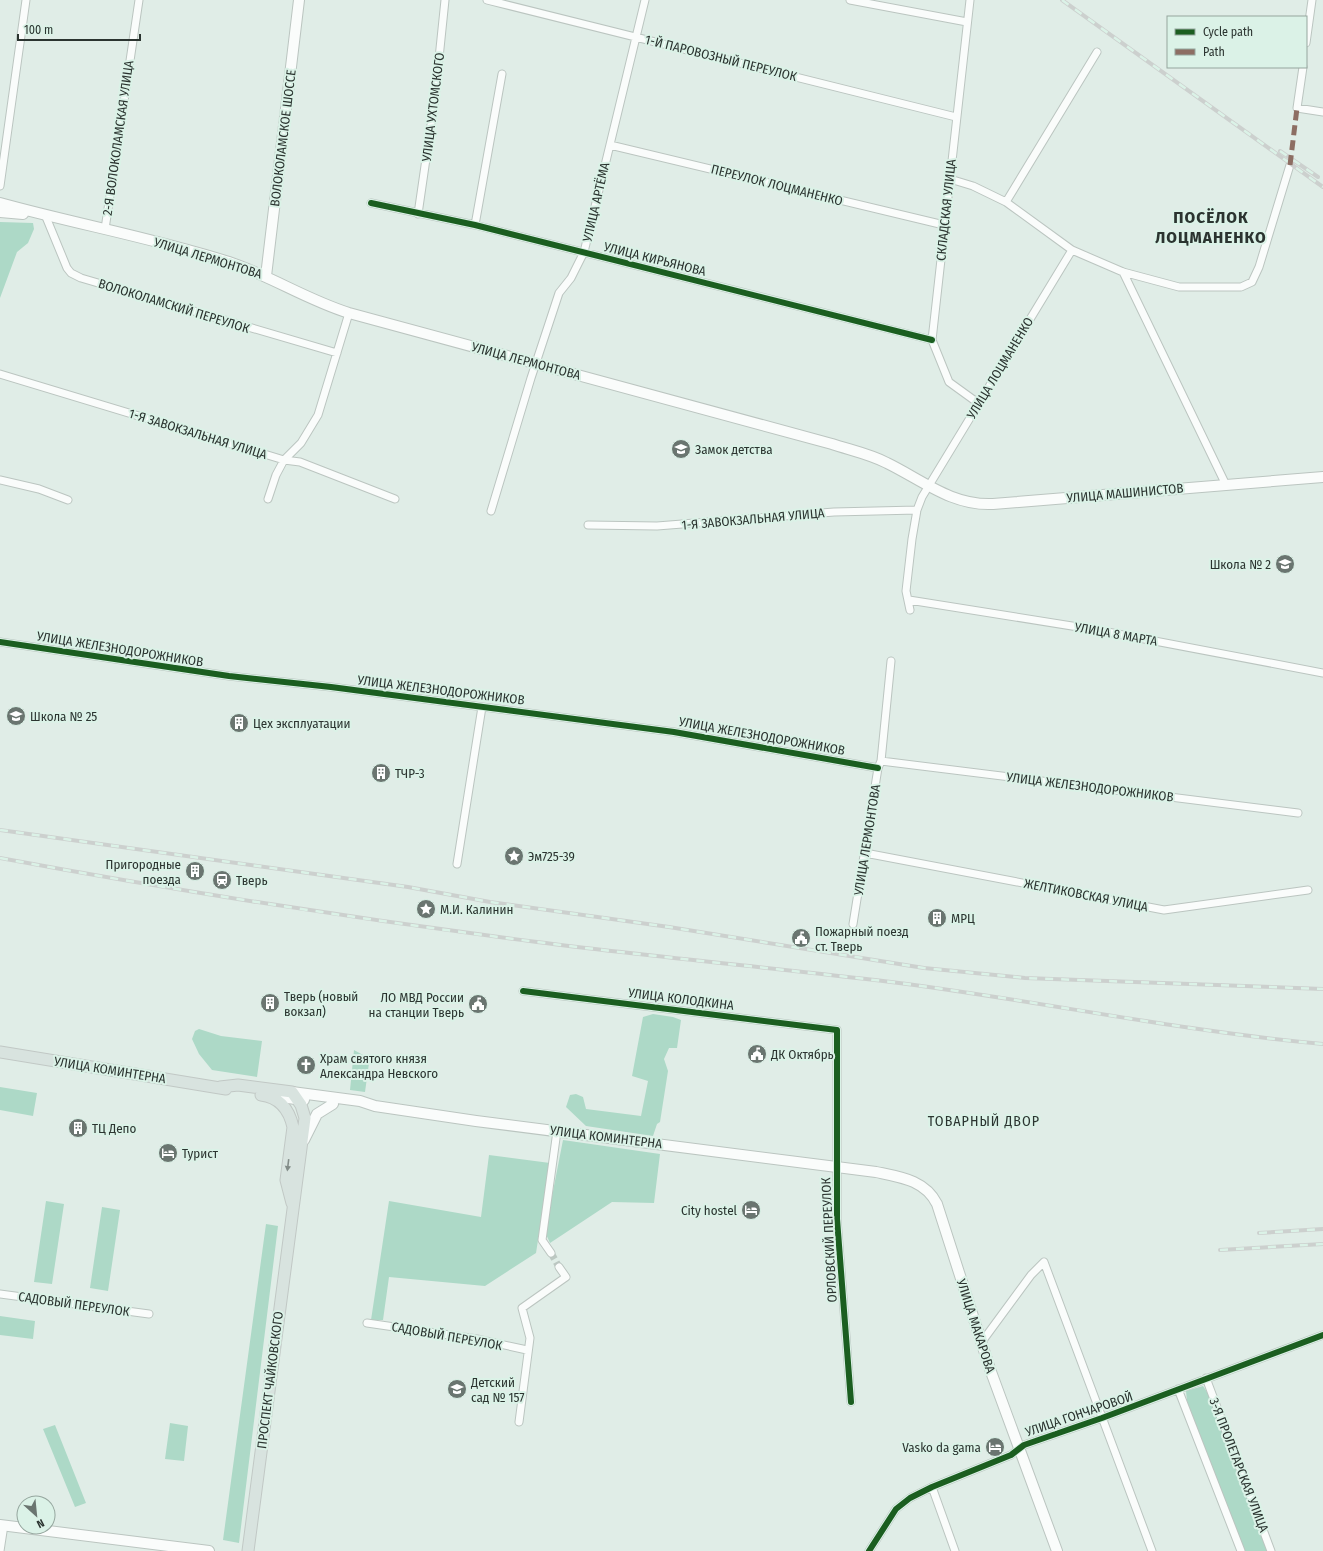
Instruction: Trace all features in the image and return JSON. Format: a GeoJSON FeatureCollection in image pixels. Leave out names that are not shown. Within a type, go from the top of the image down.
{"type":"FeatureCollection","features":[{"type":"Feature","properties":{"kind":"main road","name":"ВОЛОКОЛАМСКОЕ ШОССЕ"},"geometry":{"type":"LineString","coordinates":[[266,276],[299,0]]}},
{"type":"Feature","properties":{"kind":"main road","name":"УЛИЦА ЛЕРМОНТОВА"},"geometry":{"type":"LineString","coordinates":[[0,203],[57,219],[105,229],[229,262],[266,276],[307,298],[349,313],[832,444],[885,462],[929,487]]}},
{"type":"Feature","properties":{"kind":"main road"},"geometry":{"type":"LineString","coordinates":[[0,212],[57,219]]}},
{"type":"Feature","properties":{"kind":"main road","name":"УЛИЦА МАШИНИСТОВ"},"geometry":{"type":"LineString","coordinates":[[929,487],[962,501],[988,504],[1323,477]]}},
{"type":"Feature","properties":{"kind":"main road","name":"УЛИЦА КОМИНТЕРНА"},"geometry":{"type":"LineString","coordinates":[[0,1052],[220,1087],[238,1092],[300,1100],[360,1101],[375,1106],[836,1167]]}},
{"type":"Feature","properties":{"kind":"main road","name":"УЛИЦА КОМИНТЕРНА"},"geometry":{"type":"LineString","coordinates":[[220,1087],[238,1085],[300,1100]]}},
{"type":"Feature","properties":{"kind":"main road","name":"ПРОСПЕКТ ЧАЙКОВСКОГО"},"geometry":{"type":"LineString","coordinates":[[272,1096],[286,1109],[293,1127],[286,1180],[293,1209]]}},
{"type":"Feature","properties":{"kind":"main road"},"geometry":{"type":"LineString","coordinates":[[293,1127],[300,1100],[317,1097],[329,1100],[317,1114],[303,1143]]}},
{"type":"Feature","properties":{"kind":"main road","name":"ПРОСПЕКТ ЧАЙКОВСКОГО"},"geometry":{"type":"LineString","coordinates":[[248,1551],[303,1143],[305,1123],[300,1100]]}},
{"type":"Feature","properties":{"kind":"main road","name":"УЛИЦА МАКАРОВА"},"geometry":{"type":"LineString","coordinates":[[836,1167],[876,1172],[911,1180],[922,1186],[930,1194],[936,1204],[982,1343],[1057,1551]]}},
{"type":"Feature","properties":{"kind":"main road"},"geometry":{"type":"LineString","coordinates":[[2,1525],[209,1551]]}},
{"type":"Feature","properties":{"kind":"street"},"geometry":{"type":"LineString","coordinates":[[0,186],[26,0]]}},
{"type":"Feature","properties":{"kind":"street","name":"2-Я ВОЛОКОЛАМСКАЯ УЛИЦА"},"geometry":{"type":"LineString","coordinates":[[105,229],[139,0]]}},
{"type":"Feature","properties":{"kind":"street","name":"УЛИЦА УХТОМСКОГО"},"geometry":{"type":"LineString","coordinates":[[418,214],[435,97],[445,0]]}},
{"type":"Feature","properties":{"kind":"street","name":"1-Й ПАРОВОЗНЫЙ ПЕРЕУЛОК"},"geometry":{"type":"LineString","coordinates":[[487,0],[956,117]]}},
{"type":"Feature","properties":{"kind":"street","name":"УЛИЦА АРТЁМА"},"geometry":{"type":"LineString","coordinates":[[492,510],[559,293],[571,278],[584,252],[645,0]]}},
{"type":"Feature","properties":{"kind":"street"},"geometry":{"type":"LineString","coordinates":[[850,0],[967,22]]}},
{"type":"Feature","properties":{"kind":"street","name":"СКЛАДСКАЯ УЛИЦА"},"geometry":{"type":"LineString","coordinates":[[970,0],[932,340],[949,382],[978,403]]}},
{"type":"Feature","properties":{"kind":"street"},"geometry":{"type":"LineString","coordinates":[[1307,36],[1312,0]]}},
{"type":"Feature","properties":{"kind":"street"},"geometry":{"type":"LineString","coordinates":[[1006,202],[1097,52]]}},
{"type":"Feature","properties":{"kind":"street"},"geometry":{"type":"LineString","coordinates":[[1303,68],[1297,108],[1323,112]]}},
{"type":"Feature","properties":{"kind":"street"},"geometry":{"type":"LineString","coordinates":[[475,225],[502,74]]}},
{"type":"Feature","properties":{"kind":"street","name":"ПЕРЕУЛОК ЛОЦМАНЕНКО"},"geometry":{"type":"LineString","coordinates":[[610,145],[944,225]]}},
{"type":"Feature","properties":{"kind":"street"},"geometry":{"type":"LineString","coordinates":[[950,179],[973,186],[1006,202],[1072,250],[1122,272],[1179,287],[1241,287],[1252,282],[1259,267],[1290,165]]}},
{"type":"Feature","properties":{"kind":"street","name":"УЛИЦА КИРЬЯНОВА"},"geometry":{"type":"LineString","coordinates":[[371,203],[475,225],[932,340]]}},
{"type":"Feature","properties":{"kind":"street","name":"ВОЛОКОЛАМСКИЙ ПЕРЕУЛОК"},"geometry":{"type":"LineString","coordinates":[[46,217],[67,268],[71,273],[81,278],[337,353]]}},
{"type":"Feature","properties":{"kind":"street","name":"УЛИЦА ЛОЦМАНЕНКО"},"geometry":{"type":"LineString","coordinates":[[929,487],[978,403],[1072,250]]}},
{"type":"Feature","properties":{"kind":"street"},"geometry":{"type":"LineString","coordinates":[[1122,272],[1226,485]]}},
{"type":"Feature","properties":{"kind":"street"},"geometry":{"type":"LineString","coordinates":[[268,499],[276,475],[284,460],[301,443],[318,415],[349,313]]}},
{"type":"Feature","properties":{"kind":"street","name":"1-Я ЗАВОКЗАЛЬНАЯ УЛИЦА"},"geometry":{"type":"LineString","coordinates":[[0,374],[284,460],[306,464],[395,499]]}},
{"type":"Feature","properties":{"kind":"street"},"geometry":{"type":"LineString","coordinates":[[0,480],[39,489],[68,500]]}},
{"type":"Feature","properties":{"kind":"street"},"geometry":{"type":"LineString","coordinates":[[910,610],[906,591],[917,510],[922,497],[929,487]]}},
{"type":"Feature","properties":{"kind":"street","name":"1-Я ЗАВОКЗАЛЬНАЯ УЛИЦА"},"geometry":{"type":"LineString","coordinates":[[588,525],[657,526],[834,512],[917,510]]}},
{"type":"Feature","properties":{"kind":"street","name":"УЛИЦА 8 МАРТА"},"geometry":{"type":"LineString","coordinates":[[909,600],[1097,630],[1323,673]]}},
{"type":"Feature","properties":{"kind":"street","name":"УЛИЦА ЖЕЛЕЗНОДОРОЖНИКОВ"},"geometry":{"type":"LineString","coordinates":[[0,642],[228,676],[674,732],[878,768]]}},
{"type":"Feature","properties":{"kind":"street","name":"УЛИЦА ЛЕРМОНТОВА"},"geometry":{"type":"LineString","coordinates":[[853,924],[878,768],[881,761],[891,660]]}},
{"type":"Feature","properties":{"kind":"street"},"geometry":{"type":"LineString","coordinates":[[457,864],[482,707]]}},
{"type":"Feature","properties":{"kind":"street","name":"УЛИЦА ЖЕЛЕЗНОДОРОЖНИКОВ"},"geometry":{"type":"LineString","coordinates":[[881,761],[1298,813]]}},
{"type":"Feature","properties":{"kind":"street","name":"ЖЕЛТИКОВСКАЯ УЛИЦА"},"geometry":{"type":"LineString","coordinates":[[865,853],[1164,910],[1308,890]]}},
{"type":"Feature","properties":{"kind":"street","name":"УЛИЦА КОЛОДКИНА"},"geometry":{"type":"LineString","coordinates":[[523,991],[837,1030]]}},
{"type":"Feature","properties":{"kind":"street","name":"ОРЛОВСКИЙ ПЕРЕУЛОК"},"geometry":{"type":"LineString","coordinates":[[837,1030],[837,1219],[851,1402]]}},
{"type":"Feature","properties":{"kind":"street"},"geometry":{"type":"LineString","coordinates":[[551,1254],[542,1240],[557,1131]]}},
{"type":"Feature","properties":{"kind":"street"},"geometry":{"type":"LineString","coordinates":[[982,1343],[1031,1275],[1044,1262],[1152,1551]]}},
{"type":"Feature","properties":{"kind":"street"},"geometry":{"type":"LineString","coordinates":[[519,1422],[527,1350],[530,1338],[522,1308],[566,1276],[559,1267]]}},
{"type":"Feature","properties":{"kind":"street","name":"САДОВЫЙ ПЕРЕУЛОК"},"geometry":{"type":"LineString","coordinates":[[0,1294],[149,1314]]}},
{"type":"Feature","properties":{"kind":"street","name":"САДОВЫЙ ПЕРЕУЛОК"},"geometry":{"type":"LineString","coordinates":[[367,1323],[477,1339],[527,1350]]}},
{"type":"Feature","properties":{"kind":"street","name":"УЛИЦА ГОНЧАРОВОЙ"},"geometry":{"type":"LineString","coordinates":[[869,1551],[896,1509],[910,1498],[932,1487],[1011,1455],[1024,1445],[1102,1418],[1323,1335]]}},
{"type":"Feature","properties":{"kind":"street","name":"3-Я ПРОЛЕТАРСКАЯ УЛИЦА"},"geometry":{"type":"LineString","coordinates":[[1206,1378],[1271,1551]]}},
{"type":"Feature","properties":{"kind":"street"},"geometry":{"type":"LineString","coordinates":[[1178,1389],[1241,1551]]}},
{"type":"Feature","properties":{"kind":"street"},"geometry":{"type":"LineString","coordinates":[[932,1487],[955,1551]]}},
{"type":"Feature","properties":{"kind":"street"},"geometry":{"type":"LineString","coordinates":[[0,1551],[2,1525]]}},
{"type":"Feature","properties":{"kind":"green space"},"geometry":{"type":"Polygon","coordinates":[[[0,222],[33,223],[34,229],[28,243],[17,252],[0,298],[0,222]]]}},
{"type":"Feature","properties":{"kind":"green space"},"geometry":{"type":"Polygon","coordinates":[[[653,1014],[673,1017],[681,1020],[677,1048],[669,1048],[664,1059],[668,1071],[660,1122],[657,1124],[653,1136],[586,1126],[566,1107],[570,1095],[576,1094],[583,1097],[586,1109],[641,1116],[648,1081],[632,1076],[643,1017],[653,1014]]]}},
{"type":"Feature","properties":{"kind":"green space"},"geometry":{"type":"Polygon","coordinates":[[[199,1029],[221,1036],[262,1041],[257,1077],[212,1070],[199,1054],[192,1039],[195,1031],[199,1029]]]}},
{"type":"Feature","properties":{"kind":"green space"},"geometry":{"type":"Polygon","coordinates":[[[354,1050],[363,1055],[369,1063],[365,1092],[350,1090],[354,1050]]]}},
{"type":"Feature","properties":{"kind":"green space"},"geometry":{"type":"Polygon","coordinates":[[[0,1087],[37,1093],[33,1116],[0,1110],[0,1087]]]}},
{"type":"Feature","properties":{"kind":"green space"},"geometry":{"type":"Polygon","coordinates":[[[563,1140],[660,1154],[654,1203],[612,1202],[550,1243],[545,1232],[563,1140]]]}},
{"type":"Feature","properties":{"kind":"green space"},"geometry":{"type":"Polygon","coordinates":[[[489,1155],[550,1163],[536,1253],[485,1286],[389,1277],[383,1320],[371,1320],[389,1201],[481,1217],[489,1155]]]}},
{"type":"Feature","properties":{"kind":"green space"},"geometry":{"type":"Polygon","coordinates":[[[46,1201],[64,1204],[52,1284],[34,1282],[46,1201]]]}},
{"type":"Feature","properties":{"kind":"green space"},"geometry":{"type":"Polygon","coordinates":[[[102,1207],[120,1210],[108,1291],[90,1288],[102,1207]]]}},
{"type":"Feature","properties":{"kind":"green space"},"geometry":{"type":"Polygon","coordinates":[[[266,1224],[278,1226],[239,1543],[223,1540],[266,1224]]]}},
{"type":"Feature","properties":{"kind":"green space"},"geometry":{"type":"Polygon","coordinates":[[[0,1316],[35,1321],[33,1339],[0,1335],[0,1316]]]}},
{"type":"Feature","properties":{"kind":"green space"},"geometry":{"type":"Polygon","coordinates":[[[1203,1386],[1213,1401],[1268,1551],[1244,1551],[1187,1401],[1186,1391],[1203,1386]]]}},
{"type":"Feature","properties":{"kind":"green space"},"geometry":{"type":"Polygon","coordinates":[[[170,1423],[188,1426],[184,1461],[165,1459],[170,1423]]]}},
{"type":"Feature","properties":{"kind":"green space"},"geometry":{"type":"Polygon","coordinates":[[[55,1425],[86,1503],[75,1507],[43,1429],[55,1425]]]}},
{"type":"Feature","properties":{"kind":"tunnel"},"geometry":{"type":"LineString","coordinates":[[551,1253],[559,1267]]}},
{"type":"Feature","properties":{"kind":"railway"},"geometry":{"type":"LineString","coordinates":[[1062,0],[1323,187]]}},
{"type":"Feature","properties":{"kind":"railway"},"geometry":{"type":"LineString","coordinates":[[1280,151],[1318,177]]}},
{"type":"Feature","properties":{"kind":"railway"},"geometry":{"type":"LineString","coordinates":[[0,830],[408,887],[490,902],[669,927],[924,968],[1025,978],[1323,989]]}},
{"type":"Feature","properties":{"kind":"railway"},"geometry":{"type":"LineString","coordinates":[[0,858],[201,893],[402,924],[581,947],[945,989],[1215,1031],[1323,1044]]}},
{"type":"Feature","properties":{"kind":"railway"},"geometry":{"type":"LineString","coordinates":[[1259,1233],[1323,1229]]}},
{"type":"Feature","properties":{"kind":"railway"},"geometry":{"type":"LineString","coordinates":[[1220,1250],[1323,1244]]}},
{"type":"Feature","properties":{"kind":"marked path"},"geometry":{"type":"LineString","coordinates":[[1290,165],[1297,108]]}},
{"type":"Feature","properties":{"kind":"cycle path"},"geometry":{"type":"LineString","coordinates":[[371,203],[475,225],[932,340]]}},
{"type":"Feature","properties":{"kind":"cycle path"},"geometry":{"type":"LineString","coordinates":[[0,642],[229,676],[331,687],[674,732],[878,768]]}},
{"type":"Feature","properties":{"kind":"cycle path"},"geometry":{"type":"LineString","coordinates":[[523,991],[837,1030],[837,1219],[851,1402]]}},
{"type":"Feature","properties":{"kind":"cycle path"},"geometry":{"type":"LineString","coordinates":[[869,1551],[896,1509],[910,1498],[932,1487],[1011,1455],[1024,1445],[1102,1418],[1323,1335]]}},
{"type":"Feature","properties":{"kind":"place","name":"Замок детства"},"geometry":{"type":"Point","coordinates":[681,449]}},
{"type":"Feature","properties":{"kind":"place","name":"Школа № 2"},"geometry":{"type":"Point","coordinates":[1285,564]}},
{"type":"Feature","properties":{"kind":"place","name":"Школа № 25"},"geometry":{"type":"Point","coordinates":[16,716]}},
{"type":"Feature","properties":{"kind":"place","name":"Цех эксплуатации"},"geometry":{"type":"Point","coordinates":[239,723]}},
{"type":"Feature","properties":{"kind":"place","name":"ТЧР-3"},"geometry":{"type":"Point","coordinates":[381,773]}},
{"type":"Feature","properties":{"kind":"place","name":"Эм725-39"},"geometry":{"type":"Point","coordinates":[514,856]}},
{"type":"Feature","properties":{"kind":"place","name":"Пригородные поезда"},"geometry":{"type":"Point","coordinates":[195,871]}},
{"type":"Feature","properties":{"kind":"place","name":"Тверь"},"geometry":{"type":"Point","coordinates":[222,880]}},
{"type":"Feature","properties":{"kind":"place","name":"М.И. Калинин"},"geometry":{"type":"Point","coordinates":[426,909]}},
{"type":"Feature","properties":{"kind":"place","name":"МРЦ"},"geometry":{"type":"Point","coordinates":[937,918]}},
{"type":"Feature","properties":{"kind":"place","name":"Пожарный поезд ст. Тверь"},"geometry":{"type":"Point","coordinates":[801,938]}},
{"type":"Feature","properties":{"kind":"place","name":"Тверь (новый вокзал)"},"geometry":{"type":"Point","coordinates":[270,1003]}},
{"type":"Feature","properties":{"kind":"place","name":"ЛО МВД России на станции Тверь"},"geometry":{"type":"Point","coordinates":[478,1004]}},
{"type":"Feature","properties":{"kind":"place","name":"ДК Октябрь"},"geometry":{"type":"Point","coordinates":[757,1054]}},
{"type":"Feature","properties":{"kind":"place","name":"Храм святого князя Александра Невского"},"geometry":{"type":"Point","coordinates":[306,1065]}},
{"type":"Feature","properties":{"kind":"place","name":"ТЦ Депо"},"geometry":{"type":"Point","coordinates":[78,1128]}},
{"type":"Feature","properties":{"kind":"place","name":"Турист"},"geometry":{"type":"Point","coordinates":[168,1153]}},
{"type":"Feature","properties":{"kind":"place","name":"City hostel"},"geometry":{"type":"Point","coordinates":[751,1210]}},
{"type":"Feature","properties":{"kind":"place","name":"Детский сад № 157"},"geometry":{"type":"Point","coordinates":[457,1389]}},
{"type":"Feature","properties":{"kind":"place","name":"Vasko da gama"},"geometry":{"type":"Point","coordinates":[995,1447]}},
{"type":"Feature","properties":{"kind":"district","name":"ПОСЁЛОК ЛОЦМАНЕНКО"},"geometry":{"type":"Point","coordinates":[1211,227]}},
{"type":"Feature","properties":{"kind":"district","name":"ТОВАРНЫЙ ДВОР"},"geometry":{"type":"Point","coordinates":[984,1121]}}]}
